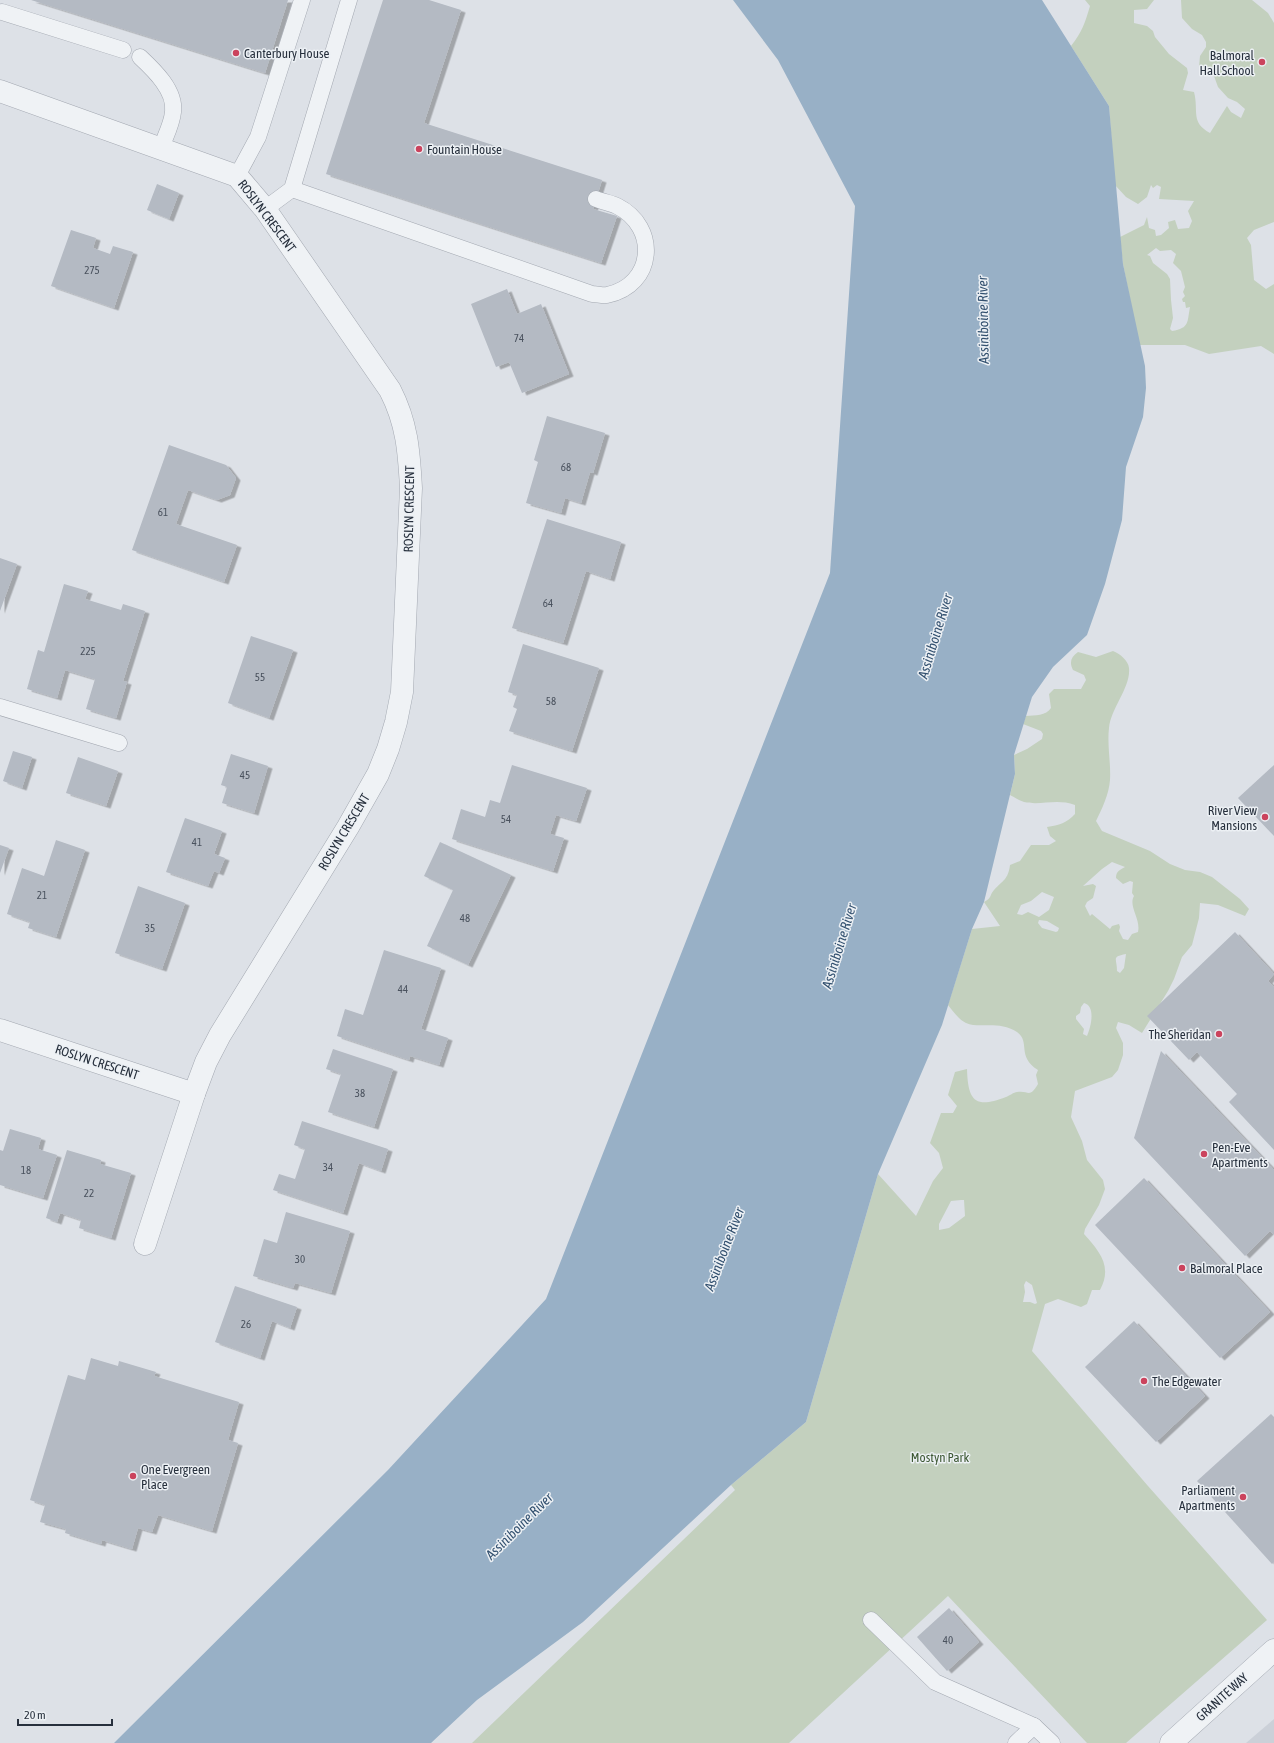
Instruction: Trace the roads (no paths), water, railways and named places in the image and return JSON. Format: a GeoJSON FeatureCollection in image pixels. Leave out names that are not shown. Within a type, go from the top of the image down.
{"type":"FeatureCollection","features":[{"type":"Feature","properties":{"kind":"street","name":"ROSLYN CRESCENT"},"geometry":{"type":"LineString","coordinates":[[0,91],[237,176],[265,208],[390,390],[399,408],[404,423],[410,457],[411,488],[402,692],[392,736],[378,774],[351,821],[220,1035],[206,1062],[194,1094],[145,1244]]}},
{"type":"Feature","properties":{"kind":"street","name":"ROSLYN CRESCENT"},"geometry":{"type":"LineString","coordinates":[[0,1030],[194,1094]]}},
{"type":"Feature","properties":{"kind":"street","name":"GRANITE WAY"},"geometry":{"type":"LineString","coordinates":[[1171,1743],[1274,1650]]}},
{"type":"Feature","properties":{"kind":"lane"},"geometry":{"type":"LineString","coordinates":[[237,176],[258,137],[302,0]]}},
{"type":"Feature","properties":{"kind":"lane"},"geometry":{"type":"LineString","coordinates":[[265,208],[292,189],[349,0]]}},
{"type":"Feature","properties":{"kind":"lane"},"geometry":{"type":"LineString","coordinates":[[1,14],[123,50]]}},
{"type":"Feature","properties":{"kind":"lane"},"geometry":{"type":"LineString","coordinates":[[140,57],[152,68],[163,82],[173,103],[173,113],[161,148]]}},
{"type":"Feature","properties":{"kind":"lane"},"geometry":{"type":"LineString","coordinates":[[292,189],[592,294],[607,295],[620,290],[632,282],[642,270],[646,258],[647,246],[643,234],[636,222],[628,214],[617,206],[596,200]]}},
{"type":"Feature","properties":{"kind":"lane"},"geometry":{"type":"LineString","coordinates":[[0,707],[119,743]]}},
{"type":"Feature","properties":{"kind":"lane"},"geometry":{"type":"LineString","coordinates":[[871,1620],[935,1682],[1034,1726],[1052,1743]]}},
{"type":"Feature","properties":{"kind":"lane"},"geometry":{"type":"LineString","coordinates":[[1016,1743],[1034,1726]]}},
{"type":"Feature","properties":{"kind":"water","name":"Assiniboine River"},"geometry":{"type":"Polygon","coordinates":[[[733,0],[1042,0],[1109,106],[1123,264],[1145,366],[1146,388],[1143,417],[1126,467],[1122,520],[1105,584],[1087,635],[1053,667],[1032,697],[1014,755],[1015,774],[984,902],[972,929],[942,1025],[878,1174],[806,1422],[731,1485],[583,1622],[477,1700],[431,1743],[114,1743],[388,1470],[546,1299],[830,573],[855,206],[778,60],[733,0]]]}},
{"type":"Feature","properties":{"kind":"place","name":"Canterbury House"},"geometry":{"type":"Point","coordinates":[236,53]}},
{"type":"Feature","properties":{"kind":"place","name":"Balmoral Hall School"},"geometry":{"type":"Point","coordinates":[1262,62]}},
{"type":"Feature","properties":{"kind":"place","name":"Fountain House"},"geometry":{"type":"Point","coordinates":[419,149]}},
{"type":"Feature","properties":{"kind":"place","name":"River View Mansions"},"geometry":{"type":"Point","coordinates":[1265,817]}},
{"type":"Feature","properties":{"kind":"place","name":"The Sheridan"},"geometry":{"type":"Point","coordinates":[1219,1034]}},
{"type":"Feature","properties":{"kind":"place","name":"Pen-Eve Apartments"},"geometry":{"type":"Point","coordinates":[1204,1154]}},
{"type":"Feature","properties":{"kind":"place","name":"Balmoral Place"},"geometry":{"type":"Point","coordinates":[1182,1268]}},
{"type":"Feature","properties":{"kind":"place","name":"The Edgewater"},"geometry":{"type":"Point","coordinates":[1144,1381]}},
{"type":"Feature","properties":{"kind":"place","name":"One Evergreen Place"},"geometry":{"type":"Point","coordinates":[133,1476]}},
{"type":"Feature","properties":{"kind":"place","name":"Parliament Apartments"},"geometry":{"type":"Point","coordinates":[1243,1497]}},
{"type":"Feature","properties":{"kind":"park label","name":"Mostyn Park"},"geometry":{"type":"Point","coordinates":[940,1457]}}]}
